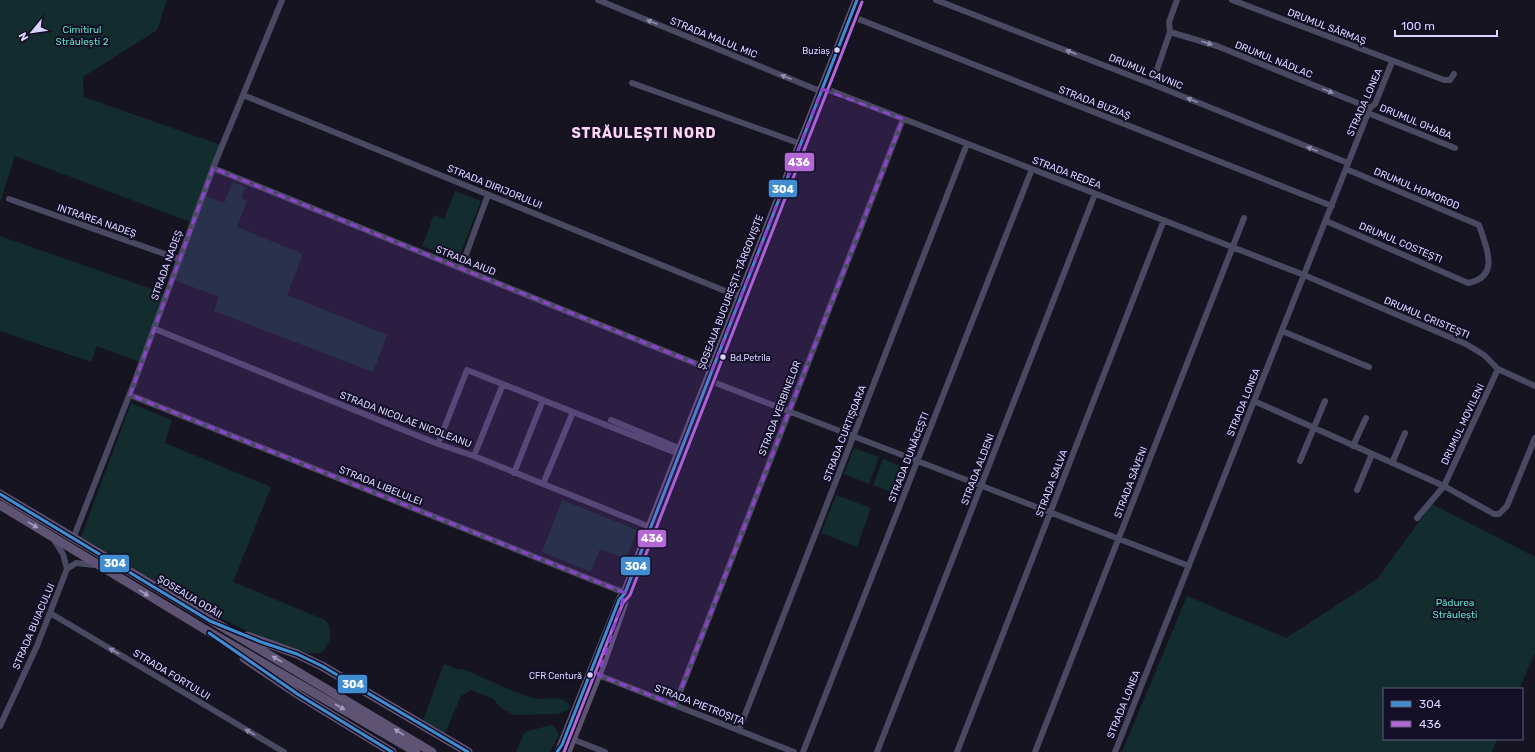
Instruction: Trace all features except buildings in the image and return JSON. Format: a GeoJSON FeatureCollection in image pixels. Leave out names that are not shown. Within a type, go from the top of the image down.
{"type":"FeatureCollection","features":[{"type":"Feature","properties":{"kind":"main road","name":"ȘOSEAUA BUCUREȘTI-TÂRGOVIȘTE"},"geometry":{"type":"LineString","coordinates":[[561,750],[572,739],[598,675],[624,602],[625,593],[650,527],[857,0]]}},
{"type":"Feature","properties":{"kind":"main road","name":"ȘOSEAUA ODĂII"},"geometry":{"type":"LineString","coordinates":[[0,494],[432,752]]}},
{"type":"Feature","properties":{"kind":"main road","name":"ȘOSEAUA ODĂII"},"geometry":{"type":"LineString","coordinates":[[0,505],[206,630],[416,752]]}},
{"type":"Feature","properties":{"kind":"main road","name":"ȘOSEAUA BUCUREȘTI-TÂRGOVIȘTE"},"geometry":{"type":"LineString","coordinates":[[561,750],[614,612],[619,600],[625,593]]}},
{"type":"Feature","properties":{"kind":"main road"},"geometry":{"type":"LineString","coordinates":[[210,620],[261,642],[297,654],[322,666],[468,752]]}},
{"type":"Feature","properties":{"kind":"main road"},"geometry":{"type":"LineString","coordinates":[[206,630],[300,695],[392,752]]}},
{"type":"Feature","properties":{"kind":"street","name":"STRADA NADEȘ"},"geometry":{"type":"LineString","coordinates":[[74,539],[155,329],[213,168],[282,0]]}},
{"type":"Feature","properties":{"kind":"street","name":"STRADA MALUL MIC"},"geometry":{"type":"LineString","coordinates":[[598,0],[814,89],[822,89]]}},
{"type":"Feature","properties":{"kind":"street","name":"DRUMUL CAVNIC"},"geometry":{"type":"LineString","coordinates":[[936,0],[1152,84],[1347,166]]}},
{"type":"Feature","properties":{"kind":"street"},"geometry":{"type":"LineString","coordinates":[[1152,84],[1170,32],[1169,22],[1177,0]]}},
{"type":"Feature","properties":{"kind":"street","name":"DRUMUL SĂRMAȘ"},"geometry":{"type":"LineString","coordinates":[[1232,0],[1392,62],[1444,80],[1450,80],[1454,74]]}},
{"type":"Feature","properties":{"kind":"street","name":"STRADA BUZIAȘ"},"geometry":{"type":"LineString","coordinates":[[851,16],[1332,206]]}},
{"type":"Feature","properties":{"kind":"street","name":"DRUMUL NĂDLAC"},"geometry":{"type":"LineString","coordinates":[[1170,32],[1217,46],[1369,110]]}},
{"type":"Feature","properties":{"kind":"street","name":"STRADA LONEA"},"geometry":{"type":"LineString","coordinates":[[1115,752],[1369,110],[1374,104],[1392,62]]}},
{"type":"Feature","properties":{"kind":"street"},"geometry":{"type":"LineString","coordinates":[[632,83],[801,144]]}},
{"type":"Feature","properties":{"kind":"street","name":"STRADA REDEA"},"geometry":{"type":"LineString","coordinates":[[822,89],[1304,275]]}},
{"type":"Feature","properties":{"kind":"street","name":"STRADA DIRIJORULUI"},"geometry":{"type":"LineString","coordinates":[[243,95],[740,296]]}},
{"type":"Feature","properties":{"kind":"street","name":"DRUMUL OHABA"},"geometry":{"type":"LineString","coordinates":[[1369,110],[1455,148]]}},
{"type":"Feature","properties":{"kind":"street","name":"STRADA VERBINELOR"},"geometry":{"type":"LineString","coordinates":[[674,705],[902,119]]}},
{"type":"Feature","properties":{"kind":"street","name":"STRADA CURTIȘOARA"},"geometry":{"type":"LineString","coordinates":[[739,730],[967,144]]}},
{"type":"Feature","properties":{"kind":"street","name":"DRUMUL HOMOROD"},"geometry":{"type":"LineString","coordinates":[[1347,166],[1479,225],[1490,258],[1489,266],[1484,276],[1476,281],[1468,283]]}},
{"type":"Feature","properties":{"kind":"street","name":"STRADA AIUD"},"geometry":{"type":"LineString","coordinates":[[213,168],[712,370]]}},
{"type":"Feature","properties":{"kind":"street","name":"STRADA DUNĂCEȘTI"},"geometry":{"type":"LineString","coordinates":[[803,752],[1032,169]]}},
{"type":"Feature","properties":{"kind":"street"},"geometry":{"type":"LineString","coordinates":[[461,268],[488,194]]}},
{"type":"Feature","properties":{"kind":"street","name":"STRADA ALDENI"},"geometry":{"type":"LineString","coordinates":[[877,752],[1095,194]]}},
{"type":"Feature","properties":{"kind":"street","name":"INTRAREA NADEȘ"},"geometry":{"type":"LineString","coordinates":[[9,199],[179,259]]}},
{"type":"Feature","properties":{"kind":"street","name":"STRADA SĂVENI"},"geometry":{"type":"LineString","coordinates":[[1035,752],[1244,218]]}},
{"type":"Feature","properties":{"kind":"street","name":"STRADA SALVA"},"geometry":{"type":"LineString","coordinates":[[957,752],[1164,220]]}},
{"type":"Feature","properties":{"kind":"street","name":"DRUMUL COSTEȘTI"},"geometry":{"type":"LineString","coordinates":[[1326,221],[1468,283]]}},
{"type":"Feature","properties":{"kind":"street","name":"DRUMUL CRISTEȘTI"},"geometry":{"type":"LineString","coordinates":[[1304,275],[1466,344],[1484,355],[1498,369],[1535,386]]}},
{"type":"Feature","properties":{"kind":"street","name":"STRADA NICOLAE NICOLEANU"},"geometry":{"type":"LineString","coordinates":[[155,329],[438,444],[474,456],[650,527]]}},
{"type":"Feature","properties":{"kind":"street"},"geometry":{"type":"LineString","coordinates":[[1282,331],[1369,367]]}},
{"type":"Feature","properties":{"kind":"street","name":"DRUMUL MOVILENI"},"geometry":{"type":"LineString","coordinates":[[1417,518],[1444,486],[1498,369]]}},
{"type":"Feature","properties":{"kind":"street"},"geometry":{"type":"LineString","coordinates":[[438,444],[467,370],[680,452]]}},
{"type":"Feature","properties":{"kind":"street"},"geometry":{"type":"LineString","coordinates":[[708,380],[1188,566]]}},
{"type":"Feature","properties":{"kind":"street"},"geometry":{"type":"LineString","coordinates":[[474,456],[503,384]]}},
{"type":"Feature","properties":{"kind":"street","name":"STRADA LIBELULEI"},"geometry":{"type":"LineString","coordinates":[[130,395],[625,593]]}},
{"type":"Feature","properties":{"kind":"street"},"geometry":{"type":"LineString","coordinates":[[514,473],[543,400]]}},
{"type":"Feature","properties":{"kind":"street"},"geometry":{"type":"LineString","coordinates":[[1254,401],[1444,486],[1488,512],[1499,514],[1507,506],[1535,438]]}},
{"type":"Feature","properties":{"kind":"street"},"geometry":{"type":"LineString","coordinates":[[1300,461],[1325,401]]}},
{"type":"Feature","properties":{"kind":"street"},"geometry":{"type":"LineString","coordinates":[[543,484],[573,412]]}},
{"type":"Feature","properties":{"kind":"street"},"geometry":{"type":"LineString","coordinates":[[1353,446],[1366,418]]}},
{"type":"Feature","properties":{"kind":"street"},"geometry":{"type":"LineString","coordinates":[[612,420],[680,452]]}},
{"type":"Feature","properties":{"kind":"street"},"geometry":{"type":"LineString","coordinates":[[1392,463],[1405,433]]}},
{"type":"Feature","properties":{"kind":"street"},"geometry":{"type":"LineString","coordinates":[[1357,490],[1372,454]]}},
{"type":"Feature","properties":{"kind":"street"},"geometry":{"type":"LineString","coordinates":[[52,536],[63,554],[67,569],[76,563],[86,563],[104,568]]}},
{"type":"Feature","properties":{"kind":"street","name":"STRADA BUIACULUI"},"geometry":{"type":"LineString","coordinates":[[0,726],[50,613],[67,569]]}},
{"type":"Feature","properties":{"kind":"street","name":"STRADA FORTULUI"},"geometry":{"type":"LineString","coordinates":[[50,613],[284,752]]}},
{"type":"Feature","properties":{"kind":"street","name":"STRADA PIETROȘIȚA"},"geometry":{"type":"LineString","coordinates":[[598,675],[794,752]]}},
{"type":"Feature","properties":{"kind":"street"},"geometry":{"type":"LineString","coordinates":[[572,739],[605,752]]}},
{"type":"Feature","properties":{"kind":"highlighted area"},"geometry":{"type":"Polygon","coordinates":[[[822,89],[903,119],[675,705],[598,675],[625,593],[130,395],[213,168],[712,370],[822,89]]]}},
{"type":"Feature","properties":{"kind":"green space","name":"Cimitirul Străulești 2"},"geometry":{"type":"Polygon","coordinates":[[[0,0],[167,0],[157,30],[83,77],[84,97],[221,145],[193,223],[15,156],[0,203],[0,0]]]}},
{"type":"Feature","properties":{"kind":"green space"},"geometry":{"type":"Polygon","coordinates":[[[233,182],[246,187],[241,198],[247,201],[237,227],[303,254],[287,295],[387,335],[373,372],[214,311],[219,297],[174,280],[206,196],[224,203],[233,182]]]}},
{"type":"Feature","properties":{"kind":"green space"},"geometry":{"type":"Polygon","coordinates":[[[455,191],[481,201],[458,260],[422,246],[434,215],[444,219],[455,191]]]}},
{"type":"Feature","properties":{"kind":"green space"},"geometry":{"type":"Polygon","coordinates":[[[0,236],[166,294],[142,363],[97,346],[91,362],[0,331],[0,236]]]}},
{"type":"Feature","properties":{"kind":"green space"},"geometry":{"type":"Polygon","coordinates":[[[131,403],[172,420],[165,443],[271,487],[233,582],[325,620],[330,627],[330,636],[328,645],[322,652],[307,653],[298,651],[278,645],[255,635],[189,600],[81,537],[131,403]]]}},
{"type":"Feature","properties":{"kind":"green space"},"geometry":{"type":"Polygon","coordinates":[[[854,448],[879,457],[869,484],[844,474],[854,448]]]}},
{"type":"Feature","properties":{"kind":"green space"},"geometry":{"type":"Polygon","coordinates":[[[883,459],[908,469],[902,483],[896,481],[891,492],[873,485],[883,459]]]}},
{"type":"Feature","properties":{"kind":"green space"},"geometry":{"type":"Polygon","coordinates":[[[836,495],[871,508],[857,547],[821,533],[836,495]]]}},
{"type":"Feature","properties":{"kind":"green space"},"geometry":{"type":"Polygon","coordinates":[[[562,500],[637,530],[626,559],[600,549],[591,572],[542,552],[562,500]]]}},
{"type":"Feature","properties":{"kind":"green space","name":"Pădurea Străulești"},"geometry":{"type":"Polygon","coordinates":[[[1432,504],[1535,557],[1535,653],[1519,688],[1383,688],[1383,740],[1497,740],[1492,752],[1122,752],[1187,596],[1286,638],[1377,579],[1432,504]]]}},
{"type":"Feature","properties":{"kind":"green space"},"geometry":{"type":"Polygon","coordinates":[[[444,664],[459,670],[460,668],[515,692],[533,698],[553,698],[563,700],[570,706],[569,710],[558,714],[514,715],[501,708],[493,699],[471,690],[461,696],[445,733],[423,720],[444,664]]]}},
{"type":"Feature","properties":{"kind":"green space"},"geometry":{"type":"Polygon","coordinates":[[[551,725],[555,727],[559,735],[550,752],[516,752],[525,732],[551,725]]]}},
{"type":"Feature","properties":{"kind":"transit line","name":"304"},"geometry":{"type":"LineString","coordinates":[[557,752],[562,745],[619,600],[625,593],[857,0]]}},
{"type":"Feature","properties":{"kind":"transit line","name":"436"},"geometry":{"type":"LineString","coordinates":[[564,752],[623,603],[630,595],[862,2]]}},
{"type":"Feature","properties":{"kind":"transit line","name":"304"},"geometry":{"type":"LineString","coordinates":[[0,494],[210,621],[261,642],[297,654],[322,666],[468,752]]}},
{"type":"Feature","properties":{"kind":"transit line","name":"304"},"geometry":{"type":"LineString","coordinates":[[209,633],[299,695],[392,752]]}},
{"type":"Feature","properties":{"kind":"place","name":"Buziaș"},"geometry":{"type":"Point","coordinates":[837,50]}},
{"type":"Feature","properties":{"kind":"place","name":"Bd.Petrila"},"geometry":{"type":"Point","coordinates":[723,357]}},
{"type":"Feature","properties":{"kind":"place","name":"CFR Centură"},"geometry":{"type":"Point","coordinates":[590,675]}},
{"type":"Feature","properties":{"kind":"district","name":"STRĂULEȘTI NORD"},"geometry":{"type":"Point","coordinates":[644,133]}}]}
